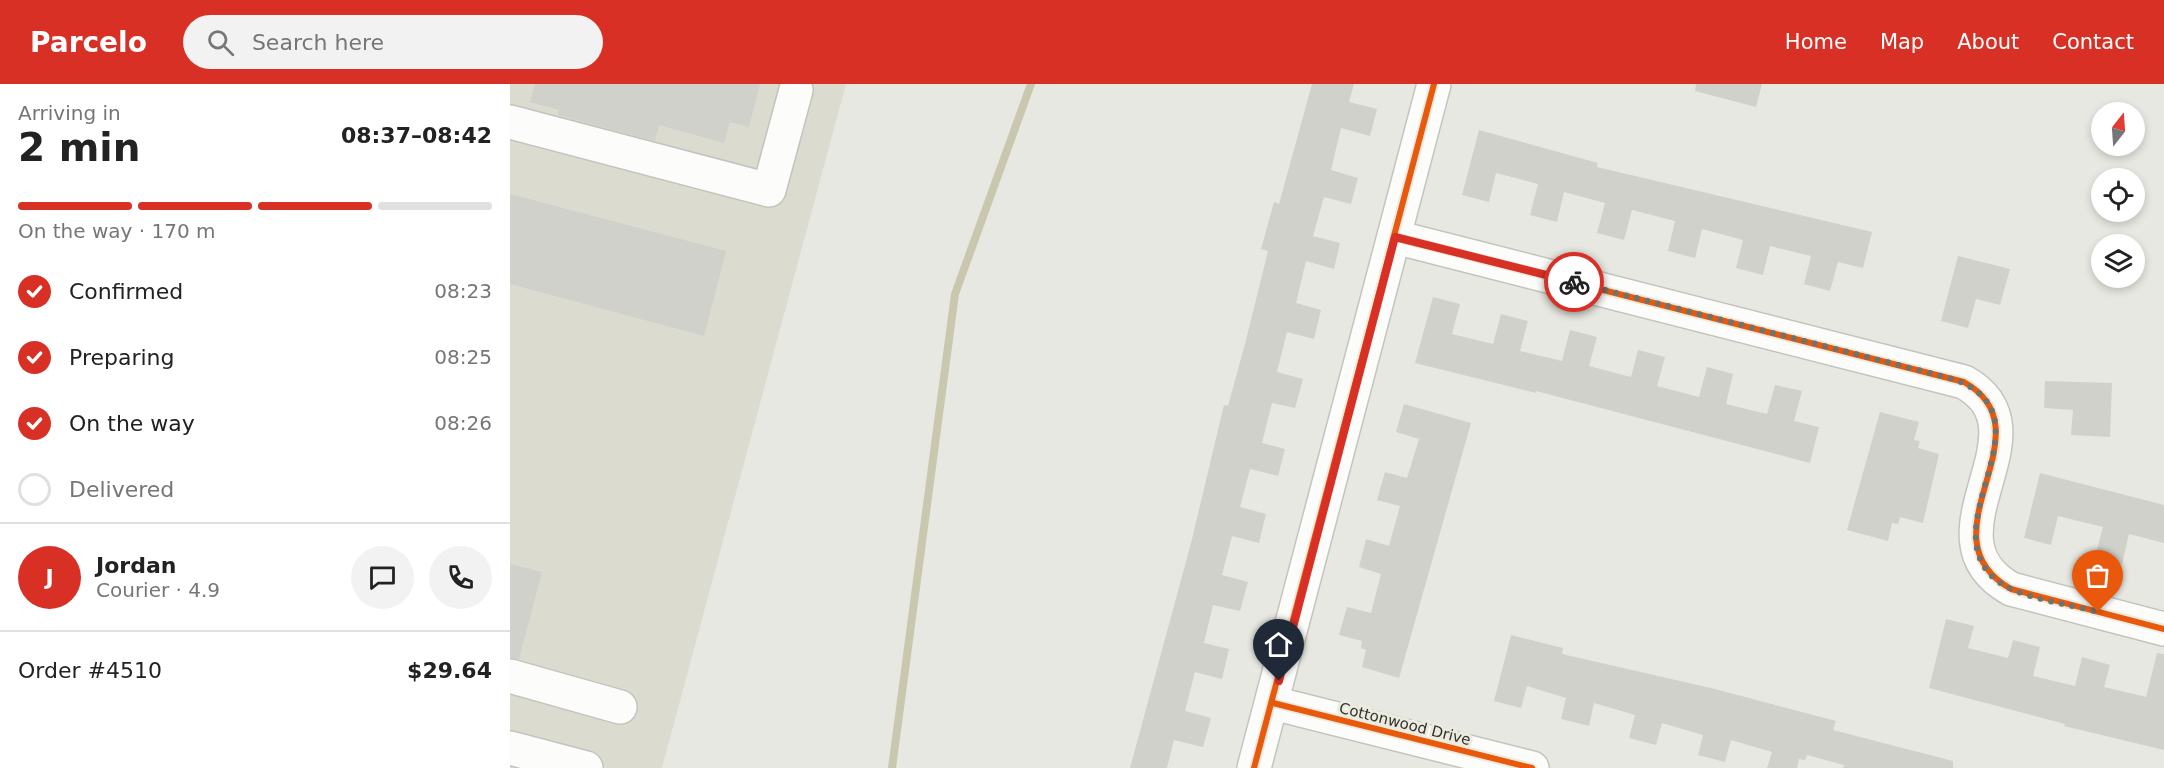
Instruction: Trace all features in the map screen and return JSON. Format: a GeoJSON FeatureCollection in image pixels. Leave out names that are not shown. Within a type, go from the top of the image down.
{"type":"FeatureCollection","features":[{"type":"Feature","properties":{"kind":"street"},"geometry":{"type":"LineString","coordinates":[[1254,768],[1273,703],[1434,84]]}},
{"type":"Feature","properties":{"kind":"street"},"geometry":{"type":"LineString","coordinates":[[510,122],[769,190],[795,90]]}},
{"type":"Feature","properties":{"kind":"street"},"geometry":{"type":"LineString","coordinates":[[1395,237],[1938,375],[1972,387],[1986,400],[1994,417],[1995,449],[1974,535],[1978,556],[1986,570],[1995,580],[2011,589],[2164,629]]}},
{"type":"Feature","properties":{"kind":"street"},"geometry":{"type":"LineString","coordinates":[[510,676],[620,707]]}},
{"type":"Feature","properties":{"kind":"street","name":"Cottonwood Drive"},"geometry":{"type":"LineString","coordinates":[[1273,703],[1532,768]]}},
{"type":"Feature","properties":{"kind":"street"},"geometry":{"type":"LineString","coordinates":[[510,748],[586,768]]}},
{"type":"Feature","properties":{"kind":"shaded area"},"geometry":{"type":"Polygon","coordinates":[[[510,84],[846,84],[662,768],[510,768],[510,84]]]}},
{"type":"Feature","properties":{"kind":"building"},"geometry":{"type":"Polygon","coordinates":[[[535,84],[760,84],[749,127],[730,122],[724,143],[659,125],[655,141],[558,115],[559,110],[530,102],[535,84]]]}},
{"type":"Feature","properties":{"kind":"building"},"geometry":{"type":"Polygon","coordinates":[[[1312,84],[1354,84],[1349,102],[1377,109],[1370,136],[1341,128],[1331,170],[1358,178],[1351,204],[1324,197],[1313,236],[1340,243],[1334,269],[1306,261],[1296,303],[1321,310],[1314,339],[1287,332],[1277,372],[1303,379],[1295,408],[1272,403],[1262,443],[1285,449],[1278,476],[1250,469],[1240,507],[1266,514],[1259,543],[1232,536],[1222,575],[1248,582],[1240,611],[1213,605],[1204,643],[1229,649],[1222,679],[1195,672],[1185,711],[1211,718],[1203,747],[1174,740],[1167,768],[1130,768],[1191,543],[1224,405],[1228,406],[1246,340],[1268,251],[1261,249],[1274,202],[1279,204],[1312,84]]]}},
{"type":"Feature","properties":{"kind":"building"},"geometry":{"type":"Polygon","coordinates":[[[1696,84],[1762,84],[1756,107],[1695,91],[1696,84]]]}},
{"type":"Feature","properties":{"kind":"building"},"geometry":{"type":"Polygon","coordinates":[[[1479,130],[1598,163],[1597,167],[1872,232],[1863,268],[1838,262],[1830,291],[1804,284],[1811,256],[1770,246],[1763,275],[1736,268],[1743,240],[1702,229],[1695,258],[1668,251],[1675,221],[1632,210],[1624,240],[1597,233],[1605,203],[1564,192],[1557,222],[1530,215],[1538,184],[1496,173],[1489,202],[1462,195],[1479,130]]]}},
{"type":"Feature","properties":{"kind":"building"},"geometry":{"type":"Polygon","coordinates":[[[510,194],[726,251],[704,336],[510,284],[510,194]]]}},
{"type":"Feature","properties":{"kind":"building"},"geometry":{"type":"Polygon","coordinates":[[[1958,256],[2010,269],[2000,305],[1976,299],[1968,328],[1941,321],[1958,256]]]}},
{"type":"Feature","properties":{"kind":"building"},"geometry":{"type":"Polygon","coordinates":[[[1433,297],[1460,304],[1452,334],[1493,344],[1501,314],[1528,321],[1520,351],[1562,361],[1570,330],[1597,337],[1589,366],[1631,377],[1638,350],[1665,357],[1657,386],[1699,397],[1707,367],[1733,374],[1726,404],[1767,414],[1775,385],[1802,391],[1794,421],[1819,427],[1810,463],[1536,391],[1536,393],[1415,363],[1433,297]]]}},
{"type":"Feature","properties":{"kind":"building"},"geometry":{"type":"Polygon","coordinates":[[[2045,381],[2112,383],[2110,437],[2071,435],[2073,410],[2044,408],[2045,381]]]}},
{"type":"Feature","properties":{"kind":"building"},"geometry":{"type":"Polygon","coordinates":[[[1404,404],[1471,423],[1399,678],[1362,667],[1366,650],[1361,648],[1362,641],[1339,635],[1347,607],[1371,613],[1381,574],[1359,567],[1366,539],[1389,546],[1400,506],[1377,500],[1385,472],[1407,478],[1419,439],[1396,432],[1404,404]]]}},
{"type":"Feature","properties":{"kind":"building"},"geometry":{"type":"Polygon","coordinates":[[[1880,412],[1919,422],[1914,440],[1920,441],[1918,448],[1939,454],[1923,523],[1900,517],[1898,524],[1892,523],[1888,541],[1847,530],[1880,412]]]}},
{"type":"Feature","properties":{"kind":"building"},"geometry":{"type":"Polygon","coordinates":[[[2040,473],[2164,505],[2164,543],[2129,534],[2122,564],[2095,557],[2103,527],[2058,516],[2051,545],[2024,538],[2040,473]]]}},
{"type":"Feature","properties":{"kind":"building"},"geometry":{"type":"Polygon","coordinates":[[[510,564],[542,572],[519,659],[510,658],[510,564]]]}},
{"type":"Feature","properties":{"kind":"building"},"geometry":{"type":"Polygon","coordinates":[[[1946,619],[1974,626],[1968,648],[2008,658],[2013,640],[2040,647],[2033,676],[2075,686],[2082,657],[2110,665],[2104,687],[2146,697],[2157,653],[2164,654],[2164,750],[2064,726],[2065,724],[1929,688],[1946,619]]]}},
{"type":"Feature","properties":{"kind":"building"},"geometry":{"type":"Polygon","coordinates":[[[1511,635],[1563,648],[1562,654],[1715,689],[1836,721],[1833,730],[1953,761],[1953,768],[1843,768],[1844,765],[1807,755],[1805,760],[1799,759],[1797,768],[1767,768],[1772,752],[1731,740],[1725,762],[1698,755],[1703,735],[1662,723],[1656,745],[1629,738],[1635,715],[1594,703],[1589,726],[1561,719],[1566,698],[1527,686],[1521,708],[1494,701],[1511,635]]]}},
{"type":"Feature","properties":{"kind":"waterway"},"geometry":{"type":"LineString","coordinates":[[892,768],[955,294],[1031,84]]}},
{"type":"Feature","properties":{"kind":"cycle path"},"geometry":{"type":"LineString","coordinates":[[1254,768],[1434,84]]}},
{"type":"Feature","properties":{"kind":"cycle path"},"geometry":{"type":"LineString","coordinates":[[1395,237],[1964,382],[1988,403],[1996,428],[1993,455],[1978,513],[1977,541],[1986,567],[2011,589],[2164,629]]}},
{"type":"Feature","properties":{"kind":"cycle path"},"geometry":{"type":"LineString","coordinates":[[1273,703],[1532,768]]}},
{"type":"Feature","properties":{"kind":"way so far"},"geometry":{"type":"LineString","coordinates":[[1574,282],[1953,379],[1972,387],[1986,400],[1996,426],[1995,449],[1974,535],[1978,556],[1995,580],[2011,589],[2098,612]]}},
{"type":"Feature","properties":{"kind":"route"},"geometry":{"type":"LineString","coordinates":[[1279,681],[1395,237],[1574,282]]}}]}
